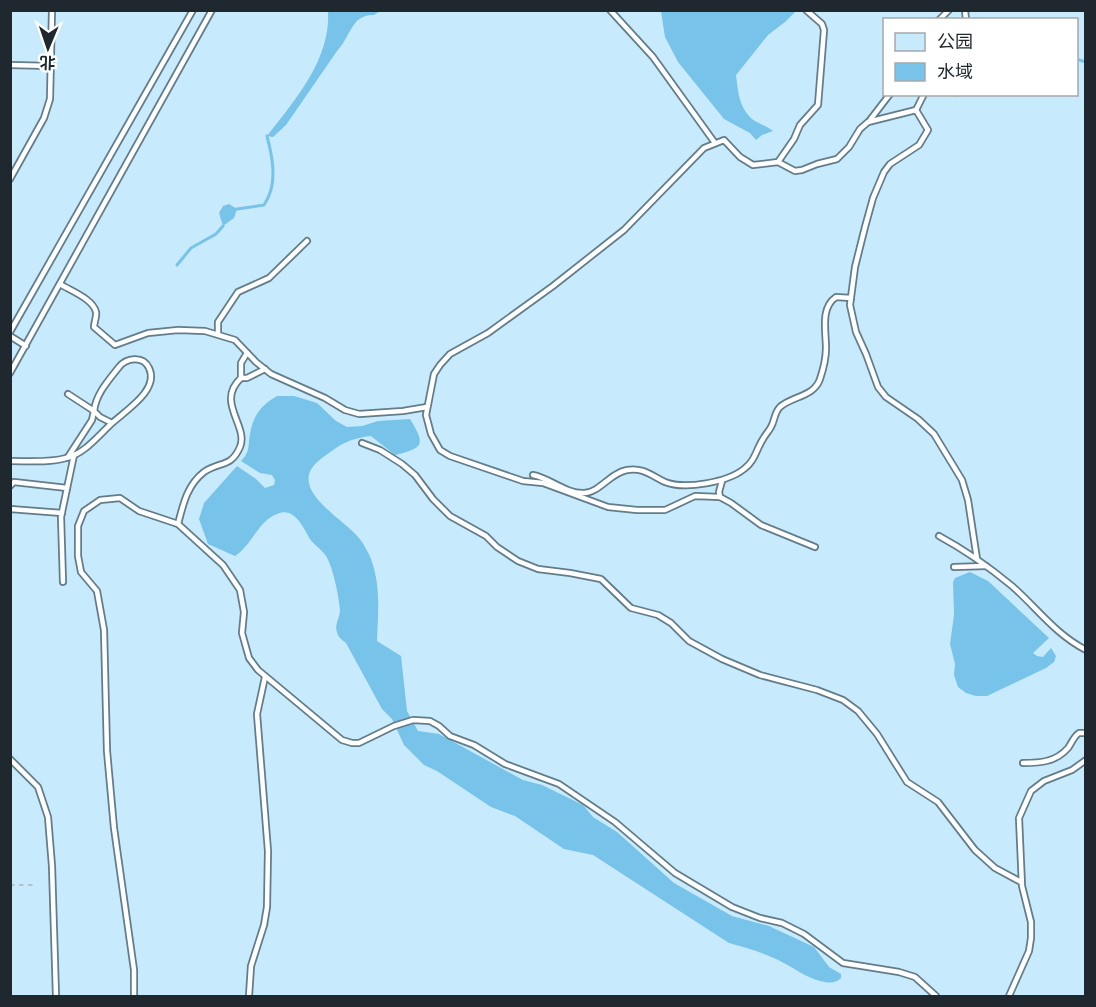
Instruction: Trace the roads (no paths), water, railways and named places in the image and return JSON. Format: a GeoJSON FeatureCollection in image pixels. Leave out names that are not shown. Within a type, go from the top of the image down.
{"type":"FeatureCollection","features":[{"type":"Feature","properties":{"kind":"lane"},"geometry":{"type":"LineString","coordinates":[[10,179],[44,118],[50,99],[52,10]]}},
{"type":"Feature","properties":{"kind":"lane"},"geometry":{"type":"LineString","coordinates":[[26,346],[10,334],[193,10]]}},
{"type":"Feature","properties":{"kind":"lane"},"geometry":{"type":"LineString","coordinates":[[10,374],[212,10]]}},
{"type":"Feature","properties":{"kind":"lane"},"geometry":{"type":"LineString","coordinates":[[610,10],[653,57],[715,143]]}},
{"type":"Feature","properties":{"kind":"lane"},"geometry":{"type":"LineString","coordinates":[[778,162],[794,139],[800,125],[818,105],[824,30],[822,24],[806,10]]}},
{"type":"Feature","properties":{"kind":"lane"},"geometry":{"type":"LineString","coordinates":[[10,64],[51,66]]}},
{"type":"Feature","properties":{"kind":"lane"},"geometry":{"type":"LineString","coordinates":[[815,547],[761,525],[720,497],[695,496],[665,510],[608,507],[543,483],[523,481],[450,456],[440,450],[431,434],[426,415],[427,408],[434,374],[450,354],[488,333],[616,236],[704,148],[724,140],[740,157],[753,165],[778,162],[795,171],[837,159],[888,96]]}},
{"type":"Feature","properties":{"kind":"lane"},"geometry":{"type":"LineString","coordinates":[[868,122],[916,110],[923,96]]}},
{"type":"Feature","properties":{"kind":"lane"},"geometry":{"type":"LineString","coordinates":[[916,110],[928,130],[919,145],[890,164],[884,172],[873,198],[855,267],[850,305],[856,332],[878,387],[886,397],[918,419],[934,434],[962,480],[968,500],[977,559]]}},
{"type":"Feature","properties":{"kind":"lane"},"geometry":{"type":"LineString","coordinates":[[218,334],[218,322],[238,292],[268,278],[308,241]]}},
{"type":"Feature","properties":{"kind":"lane"},"geometry":{"type":"LineString","coordinates":[[60,284],[88,301],[97,316],[94,327],[115,345],[148,333],[178,330],[205,331],[235,340],[271,374],[325,398],[345,410],[359,414],[427,408]]}},
{"type":"Feature","properties":{"kind":"lane"},"geometry":{"type":"LineString","coordinates":[[533,474],[574,492],[585,493],[594,490],[613,475],[628,470],[642,470],[666,482],[678,485],[722,481],[747,468],[756,456],[762,439],[772,426],[775,414],[782,406],[812,391],[819,383],[826,350],[824,333],[830,301],[836,297],[851,298]]}},
{"type":"Feature","properties":{"kind":"lane"},"geometry":{"type":"LineString","coordinates":[[178,525],[184,499],[195,480],[206,471],[234,459],[239,450],[242,437],[233,412],[231,397],[234,387],[241,378],[241,363],[247,353]]}},
{"type":"Feature","properties":{"kind":"lane"},"geometry":{"type":"LineString","coordinates":[[10,461],[67,458],[81,451],[126,413],[148,388],[151,375],[149,366],[140,359],[131,359],[122,364],[99,394],[95,401],[92,420],[67,458]]}},
{"type":"Feature","properties":{"kind":"lane"},"geometry":{"type":"LineString","coordinates":[[241,378],[247,378],[265,369]]}},
{"type":"Feature","properties":{"kind":"lane"},"geometry":{"type":"LineString","coordinates":[[68,394],[112,423]]}},
{"type":"Feature","properties":{"kind":"lane"},"geometry":{"type":"LineString","coordinates":[[362,443],[380,450],[402,464],[415,475],[433,499],[450,516],[486,536],[497,547],[518,561],[538,569],[601,579],[632,608],[658,615],[671,623],[689,641],[722,659],[760,675],[817,690],[843,700],[858,711],[877,734],[907,782],[938,802],[975,850],[995,868],[1021,882]]}},
{"type":"Feature","properties":{"kind":"lane"},"geometry":{"type":"LineString","coordinates":[[63,582],[62,513],[74,455]]}},
{"type":"Feature","properties":{"kind":"lane"},"geometry":{"type":"LineString","coordinates":[[720,497],[722,481]]}},
{"type":"Feature","properties":{"kind":"lane"},"geometry":{"type":"LineString","coordinates":[[10,486],[14,482],[67,488]]}},
{"type":"Feature","properties":{"kind":"lane"},"geometry":{"type":"LineString","coordinates":[[134,996],[132,950],[114,828],[107,751],[104,630],[97,591],[81,572],[78,556],[78,526],[84,511],[100,500],[113,498],[120,498],[139,511],[178,525],[223,566],[240,590],[243,601],[242,633],[245,648],[258,670],[342,740],[359,743],[394,726],[413,720],[430,722],[439,726],[450,736],[474,745],[505,764],[559,784],[615,822],[675,873],[732,907],[760,918],[782,923],[804,934],[843,963],[899,972],[915,978],[936,996]]}},
{"type":"Feature","properties":{"kind":"lane"},"geometry":{"type":"LineString","coordinates":[[10,509],[62,513]]}},
{"type":"Feature","properties":{"kind":"lane"},"geometry":{"type":"LineString","coordinates":[[939,536],[977,559],[1013,587],[1063,636],[1086,650]]}},
{"type":"Feature","properties":{"kind":"lane"},"geometry":{"type":"LineString","coordinates":[[954,567],[986,566]]}},
{"type":"Feature","properties":{"kind":"lane"},"geometry":{"type":"LineString","coordinates":[[249,996],[251,966],[264,926],[267,907],[268,851],[257,714],[265,677]]}},
{"type":"Feature","properties":{"kind":"lane"},"geometry":{"type":"LineString","coordinates":[[1023,763],[1046,763],[1068,748],[1079,732],[1086,733]]}},
{"type":"Feature","properties":{"kind":"lane"},"geometry":{"type":"LineString","coordinates":[[10,759],[38,787],[48,817],[52,866],[56,996]]}},
{"type":"Feature","properties":{"kind":"lane"},"geometry":{"type":"LineString","coordinates":[[1009,996],[1029,951],[1031,938],[1031,922],[1021,882],[1019,818],[1031,791],[1044,781],[1072,770],[1086,760]]}},
{"type":"Feature","properties":{"kind":"water"},"geometry":{"type":"Polygon","coordinates":[[[328,11],[380,11],[360,18],[356,22],[286,125],[273,137],[267,136],[299,93],[317,62],[324,46],[328,11]]]}},
{"type":"Feature","properties":{"kind":"water"},"geometry":{"type":"Polygon","coordinates":[[[661,11],[796,11],[768,35],[736,75],[744,109],[752,119],[773,131],[756,140],[750,133],[724,119],[678,62],[665,37],[661,11]]]}},
{"type":"Feature","properties":{"kind":"water"},"geometry":{"type":"Polygon","coordinates":[[[229,204],[237,209],[234,218],[223,226],[219,213],[223,206],[229,204]]]}},
{"type":"Feature","properties":{"kind":"water"},"geometry":{"type":"Polygon","coordinates":[[[277,396],[294,396],[317,403],[336,421],[347,427],[362,426],[378,421],[410,419],[418,434],[420,440],[417,447],[395,455],[371,436],[350,441],[322,458],[311,469],[309,480],[312,491],[319,501],[359,538],[371,559],[378,589],[377,641],[401,656],[407,711],[418,731],[439,734],[523,780],[542,785],[583,805],[593,817],[617,832],[674,883],[732,916],[769,926],[814,947],[829,967],[841,974],[841,978],[831,982],[815,980],[769,956],[729,943],[593,855],[564,849],[515,816],[491,807],[437,771],[424,765],[404,745],[392,719],[382,709],[346,643],[338,635],[336,627],[340,610],[331,567],[326,556],[293,515],[283,512],[270,517],[235,556],[208,544],[199,519],[204,503],[237,466],[265,488],[274,485],[275,480],[272,475],[260,473],[241,461],[247,452],[251,428],[256,416],[266,403],[277,396]]]}},
{"type":"Feature","properties":{"kind":"water"},"geometry":{"type":"Polygon","coordinates":[[[970,572],[988,581],[1049,638],[1033,653],[1043,657],[1051,648],[1056,656],[1054,662],[1046,668],[987,696],[966,693],[958,687],[954,675],[955,664],[950,644],[954,615],[953,582],[955,578],[970,572]]]}},
{"type":"Feature","properties":{"kind":"waterway"},"geometry":{"type":"LineString","coordinates":[[1078,60],[1086,62]]}},
{"type":"Feature","properties":{"kind":"waterway"},"geometry":{"type":"LineString","coordinates":[[237,209],[264,205],[268,197],[273,172],[267,136]]}},
{"type":"Feature","properties":{"kind":"waterway"},"geometry":{"type":"LineString","coordinates":[[177,265],[191,248],[216,234],[223,226]]}}]}
